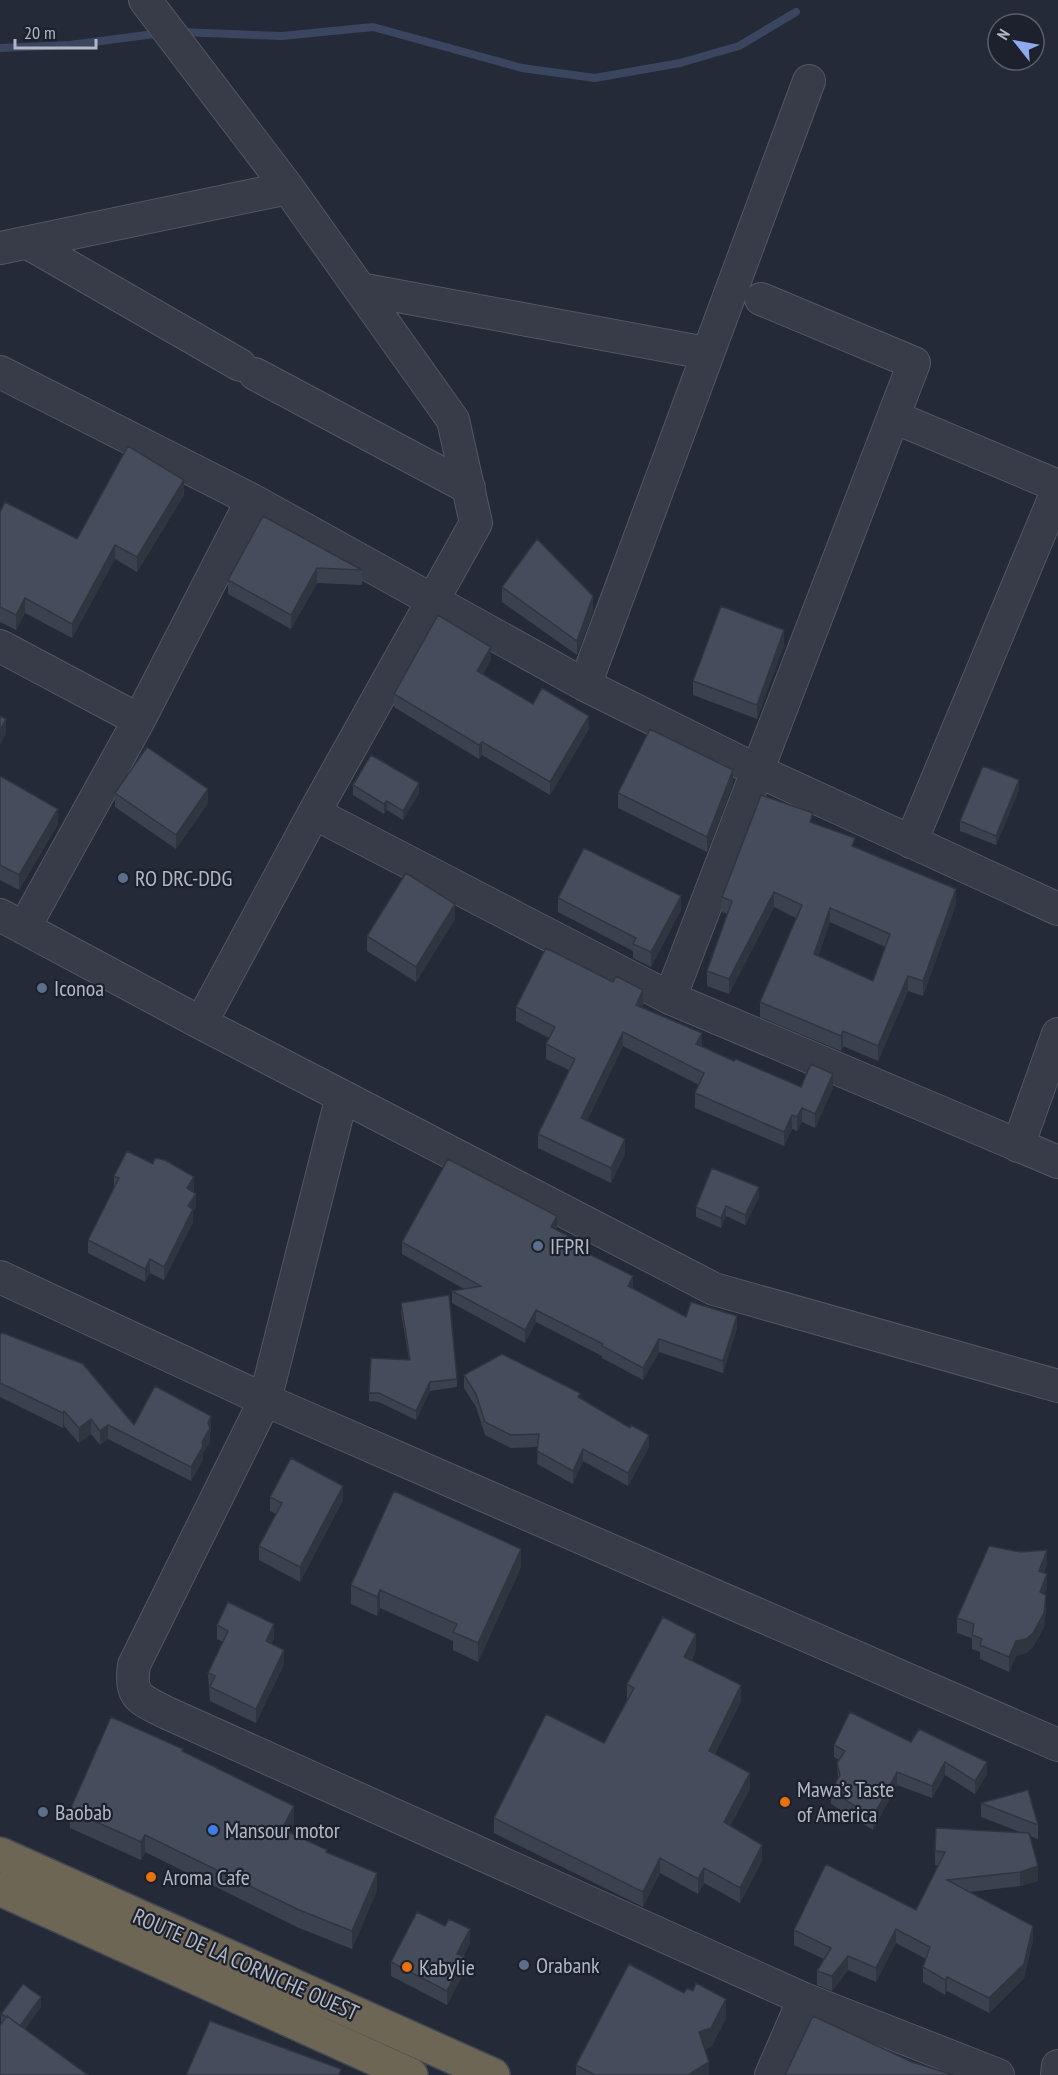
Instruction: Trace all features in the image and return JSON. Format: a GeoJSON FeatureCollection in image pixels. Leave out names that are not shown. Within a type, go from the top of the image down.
{"type":"FeatureCollection","features":[{"type":"Feature","properties":{"kind":"highway","name":"ROUTE DE LA CORNICHE OUEST"},"geometry":{"type":"LineString","coordinates":[[0,1854],[493,2075]]}},
{"type":"Feature","properties":{"kind":"highway","name":"ROUTE DE LA CORNICHE OUEST"},"geometry":{"type":"LineString","coordinates":[[0,1889],[411,2075]]}},
{"type":"Feature","properties":{"kind":"street"},"geometry":{"type":"LineString","coordinates":[[145,0],[166,32],[288,188],[453,420],[476,523],[434,603],[314,813],[201,1023]]}},
{"type":"Feature","properties":{"kind":"street"},"geometry":{"type":"LineString","coordinates":[[585,686],[706,353],[809,81]]}},
{"type":"Feature","properties":{"kind":"street"},"geometry":{"type":"LineString","coordinates":[[14,246],[288,188]]}},
{"type":"Feature","properties":{"kind":"street"},"geometry":{"type":"LineString","coordinates":[[14,246],[469,488]]}},
{"type":"Feature","properties":{"kind":"street"},"geometry":{"type":"LineString","coordinates":[[360,289],[706,353]]}},
{"type":"Feature","properties":{"kind":"street"},"geometry":{"type":"LineString","coordinates":[[670,998],[914,363],[761,299]]}},
{"type":"Feature","properties":{"kind":"street"},"geometry":{"type":"LineString","coordinates":[[0,372],[252,501],[585,686],[758,771],[1058,909]]}},
{"type":"Feature","properties":{"kind":"street"},"geometry":{"type":"LineString","coordinates":[[894,417],[1058,487],[911,842]]}},
{"type":"Feature","properties":{"kind":"street"},"geometry":{"type":"LineString","coordinates":[[252,501],[139,720],[12,921],[201,1023],[714,1289],[1058,1386]]}},
{"type":"Feature","properties":{"kind":"street"},"geometry":{"type":"LineString","coordinates":[[0,646],[139,720]]}},
{"type":"Feature","properties":{"kind":"street"},"geometry":{"type":"LineString","coordinates":[[314,813],[670,998],[1058,1162]]}},
{"type":"Feature","properties":{"kind":"street"},"geometry":{"type":"LineString","coordinates":[[1018,1146],[1058,1034]]}},
{"type":"Feature","properties":{"kind":"street"},"geometry":{"type":"LineString","coordinates":[[342,1096],[265,1400],[134,1665],[131,1685],[135,1693],[167,1713],[804,1999],[998,2075]]}},
{"type":"Feature","properties":{"kind":"street"},"geometry":{"type":"LineString","coordinates":[[0,1278],[265,1400],[1058,1745]]}},
{"type":"Feature","properties":{"kind":"street"},"geometry":{"type":"LineString","coordinates":[[771,2075],[804,1999]]}},
{"type":"Feature","properties":{"kind":"street"},"geometry":{"type":"LineString","coordinates":[[1057,2075],[1058,2066]]}},
{"type":"Feature","properties":{"kind":"building"},"geometry":{"type":"Polygon","coordinates":[[[128,446],[184,480],[137,557],[115,545],[72,624],[25,598],[16,615],[0,607],[0,512],[5,502],[77,539],[128,446]]]}},
{"type":"Feature","properties":{"kind":"building"},"geometry":{"type":"Polygon","coordinates":[[[263,516],[362,570],[317,568],[291,615],[228,580],[263,516]]]}},
{"type":"Feature","properties":{"kind":"building"},"geometry":{"type":"Polygon","coordinates":[[[537,539],[593,596],[577,641],[502,587],[537,539]]]}},
{"type":"Feature","properties":{"kind":"building"},"geometry":{"type":"Polygon","coordinates":[[[721,606],[784,630],[757,705],[693,681],[721,606]]]}},
{"type":"Feature","properties":{"kind":"building"},"geometry":{"type":"Polygon","coordinates":[[[438,615],[491,647],[477,671],[533,704],[542,688],[589,716],[550,782],[482,742],[479,745],[394,694],[438,615]]]}},
{"type":"Feature","properties":{"kind":"building"},"geometry":{"type":"Polygon","coordinates":[[[0,716],[6,719],[0,730],[0,716]]]}},
{"type":"Feature","properties":{"kind":"building"},"geometry":{"type":"Polygon","coordinates":[[[650,729],[733,770],[707,837],[618,793],[650,729]]]}},
{"type":"Feature","properties":{"kind":"building"},"geometry":{"type":"Polygon","coordinates":[[[147,747],[208,789],[176,835],[115,793],[147,747]]]}},
{"type":"Feature","properties":{"kind":"building"},"geometry":{"type":"Polygon","coordinates":[[[371,755],[419,783],[403,811],[387,801],[384,804],[353,785],[371,755]]]}},
{"type":"Feature","properties":{"kind":"building"},"geometry":{"type":"Polygon","coordinates":[[[983,766],[1019,780],[996,836],[960,821],[983,766]]]}},
{"type":"Feature","properties":{"kind":"building"},"geometry":{"type":"Polygon","coordinates":[[[0,776],[58,809],[19,875],[0,865],[0,776]]]}},
{"type":"Feature","properties":{"kind":"building"},"geometry":{"type":"Polygon","coordinates":[[[761,795],[813,813],[810,822],[855,838],[852,846],[956,889],[923,981],[908,976],[878,1046],[843,1031],[841,1036],[760,1002],[802,905],[774,892],[729,979],[707,971],[732,901],[722,897],[761,795]],[[830,908],[814,954],[873,981],[890,934],[830,908]]]}},
{"type":"Feature","properties":{"kind":"building"},"geometry":{"type":"Polygon","coordinates":[[[584,848],[681,896],[651,952],[633,944],[636,938],[558,898],[584,848]]]}},
{"type":"Feature","properties":{"kind":"building"},"geometry":{"type":"Polygon","coordinates":[[[406,873],[455,904],[416,967],[367,936],[406,873]]]}},
{"type":"Feature","properties":{"kind":"building"},"geometry":{"type":"Polygon","coordinates":[[[546,948],[613,982],[616,976],[643,990],[636,1005],[702,1033],[696,1044],[734,1061],[736,1059],[801,1087],[811,1064],[833,1074],[815,1114],[802,1108],[797,1117],[792,1115],[784,1132],[695,1093],[704,1073],[623,1032],[581,1118],[625,1139],[611,1168],[538,1134],[575,1059],[546,1044],[555,1027],[516,1007],[546,948]]]}},
{"type":"Feature","properties":{"kind":"building"},"geometry":{"type":"Polygon","coordinates":[[[127,1151],[153,1164],[155,1158],[165,1160],[194,1177],[187,1188],[196,1194],[188,1206],[193,1209],[164,1267],[150,1259],[145,1269],[88,1240],[119,1178],[114,1176],[127,1151]]]}},
{"type":"Feature","properties":{"kind":"building"},"geometry":{"type":"Polygon","coordinates":[[[448,1159],[557,1216],[551,1227],[568,1236],[565,1242],[633,1276],[628,1286],[686,1317],[691,1302],[737,1316],[723,1361],[659,1339],[643,1368],[602,1346],[603,1344],[536,1310],[525,1330],[452,1291],[481,1286],[402,1242],[448,1159]]]}},
{"type":"Feature","properties":{"kind":"building"},"geometry":{"type":"Polygon","coordinates":[[[712,1168],[759,1187],[745,1215],[726,1206],[721,1218],[696,1207],[712,1168]]]}},
{"type":"Feature","properties":{"kind":"building"},"geometry":{"type":"Polygon","coordinates":[[[449,1295],[457,1379],[430,1382],[416,1411],[379,1393],[369,1393],[371,1358],[410,1360],[401,1303],[449,1295]]]}},
{"type":"Feature","properties":{"kind":"building"},"geometry":{"type":"Polygon","coordinates":[[[3,1333],[83,1364],[134,1425],[155,1386],[211,1416],[208,1423],[210,1428],[202,1442],[203,1446],[191,1467],[108,1425],[100,1431],[91,1419],[79,1428],[64,1411],[63,1413],[0,1383],[0,1334],[3,1333]]]}},
{"type":"Feature","properties":{"kind":"building"},"geometry":{"type":"Polygon","coordinates":[[[502,1354],[580,1393],[578,1397],[630,1428],[631,1425],[649,1435],[628,1473],[583,1449],[573,1471],[537,1451],[539,1434],[511,1435],[485,1422],[476,1394],[464,1375],[502,1354]]]}},
{"type":"Feature","properties":{"kind":"building"},"geometry":{"type":"Polygon","coordinates":[[[291,1458],[343,1486],[300,1567],[259,1546],[282,1503],[270,1497],[291,1458]]]}},
{"type":"Feature","properties":{"kind":"building"},"geometry":{"type":"Polygon","coordinates":[[[394,1491],[521,1549],[478,1643],[453,1632],[457,1624],[380,1590],[377,1597],[351,1585],[394,1491]]]}},
{"type":"Feature","properties":{"kind":"building"},"geometry":{"type":"Polygon","coordinates":[[[989,1546],[1021,1552],[1047,1550],[1039,1571],[1047,1574],[1040,1592],[1046,1595],[1044,1613],[1033,1633],[1026,1639],[1016,1641],[1009,1657],[980,1645],[982,1639],[972,1635],[974,1624],[957,1618],[989,1546]]]}},
{"type":"Feature","properties":{"kind":"building"},"geometry":{"type":"Polygon","coordinates":[[[228,1602],[274,1624],[266,1641],[284,1650],[256,1709],[210,1687],[215,1676],[208,1673],[228,1631],[217,1625],[228,1602]]]}},
{"type":"Feature","properties":{"kind":"building"},"geometry":{"type":"Polygon","coordinates":[[[663,1617],[696,1634],[684,1657],[741,1685],[709,1751],[750,1773],[724,1822],[762,1845],[740,1888],[704,1868],[698,1879],[660,1858],[643,1892],[494,1818],[546,1714],[604,1743],[634,1688],[627,1684],[663,1617]]]}},
{"type":"Feature","properties":{"kind":"building"},"geometry":{"type":"Polygon","coordinates":[[[850,1712],[911,1742],[919,1729],[987,1762],[975,1781],[945,1762],[932,1786],[897,1772],[873,1817],[831,1791],[840,1775],[837,1763],[845,1751],[834,1745],[850,1712]]]}},
{"type":"Feature","properties":{"kind":"building"},"geometry":{"type":"Polygon","coordinates":[[[111,1717],[183,1749],[182,1751],[294,1806],[282,1829],[327,1850],[326,1852],[377,1873],[352,1931],[299,1910],[145,1835],[141,1842],[70,1810],[111,1717]]]}},
{"type":"Feature","properties":{"kind":"building"},"geometry":{"type":"Polygon","coordinates":[[[1028,1790],[1038,1825],[981,1803],[1028,1790]]]}},
{"type":"Feature","properties":{"kind":"building"},"geometry":{"type":"Polygon","coordinates":[[[936,1828],[1029,1833],[1038,1866],[1020,1872],[947,1880],[1033,1926],[1024,1964],[989,1998],[947,1977],[945,1980],[923,1967],[930,1947],[896,1929],[876,1968],[848,1956],[832,1976],[817,1971],[831,1948],[794,1930],[826,1864],[916,1910],[945,1852],[935,1851],[936,1828]]]}},
{"type":"Feature","properties":{"kind":"building"},"geometry":{"type":"Polygon","coordinates":[[[417,1912],[445,1926],[449,1919],[470,1929],[457,1954],[464,1957],[447,1991],[391,1962],[417,1912]]]}},
{"type":"Feature","properties":{"kind":"building"},"geometry":{"type":"Polygon","coordinates":[[[629,1964],[684,1993],[687,1988],[693,1991],[696,1983],[726,1999],[711,2028],[699,2032],[709,2062],[688,2075],[595,2075],[576,2065],[629,1964]]]}},
{"type":"Feature","properties":{"kind":"building"},"geometry":{"type":"Polygon","coordinates":[[[23,1984],[41,1997],[20,2026],[1,2014],[23,1984]]]}},
{"type":"Feature","properties":{"kind":"building"},"geometry":{"type":"Polygon","coordinates":[[[7,2016],[88,2075],[0,2075],[0,2025],[7,2016]]]}},
{"type":"Feature","properties":{"kind":"building"},"geometry":{"type":"Polygon","coordinates":[[[813,2016],[912,2062],[954,2075],[785,2075],[813,2016]]]}},
{"type":"Feature","properties":{"kind":"building"},"geometry":{"type":"Polygon","coordinates":[[[210,2021],[341,2069],[339,2075],[186,2075],[210,2021]]]}},
{"type":"Feature","properties":{"kind":"waterway"},"geometry":{"type":"LineString","coordinates":[[181,32],[282,36],[373,27],[522,68],[595,78],[680,63],[739,46],[796,12]]}},
{"type":"Feature","properties":{"kind":"waterway"},"geometry":{"type":"LineString","coordinates":[[0,48],[70,45],[162,33]]}},
{"type":"Feature","properties":{"kind":"place","name":"RO DRC-DDG"},"geometry":{"type":"Point","coordinates":[123,878]}},
{"type":"Feature","properties":{"kind":"place","name":"Iconoa"},"geometry":{"type":"Point","coordinates":[42,988]}},
{"type":"Feature","properties":{"kind":"place","name":"IFPRI"},"geometry":{"type":"Point","coordinates":[538,1246]}},
{"type":"Feature","properties":{"kind":"place","name":"Mawa’s Taste of America"},"geometry":{"type":"Point","coordinates":[785,1802]}},
{"type":"Feature","properties":{"kind":"place","name":"Baobab"},"geometry":{"type":"Point","coordinates":[43,1812]}},
{"type":"Feature","properties":{"kind":"place","name":"Mansour motor"},"geometry":{"type":"Point","coordinates":[213,1830]}},
{"type":"Feature","properties":{"kind":"place","name":"Aroma Cafe"},"geometry":{"type":"Point","coordinates":[151,1877]}},
{"type":"Feature","properties":{"kind":"place","name":"Orabank"},"geometry":{"type":"Point","coordinates":[524,1965]}},
{"type":"Feature","properties":{"kind":"place","name":"Kabylie"},"geometry":{"type":"Point","coordinates":[407,1967]}}]}
